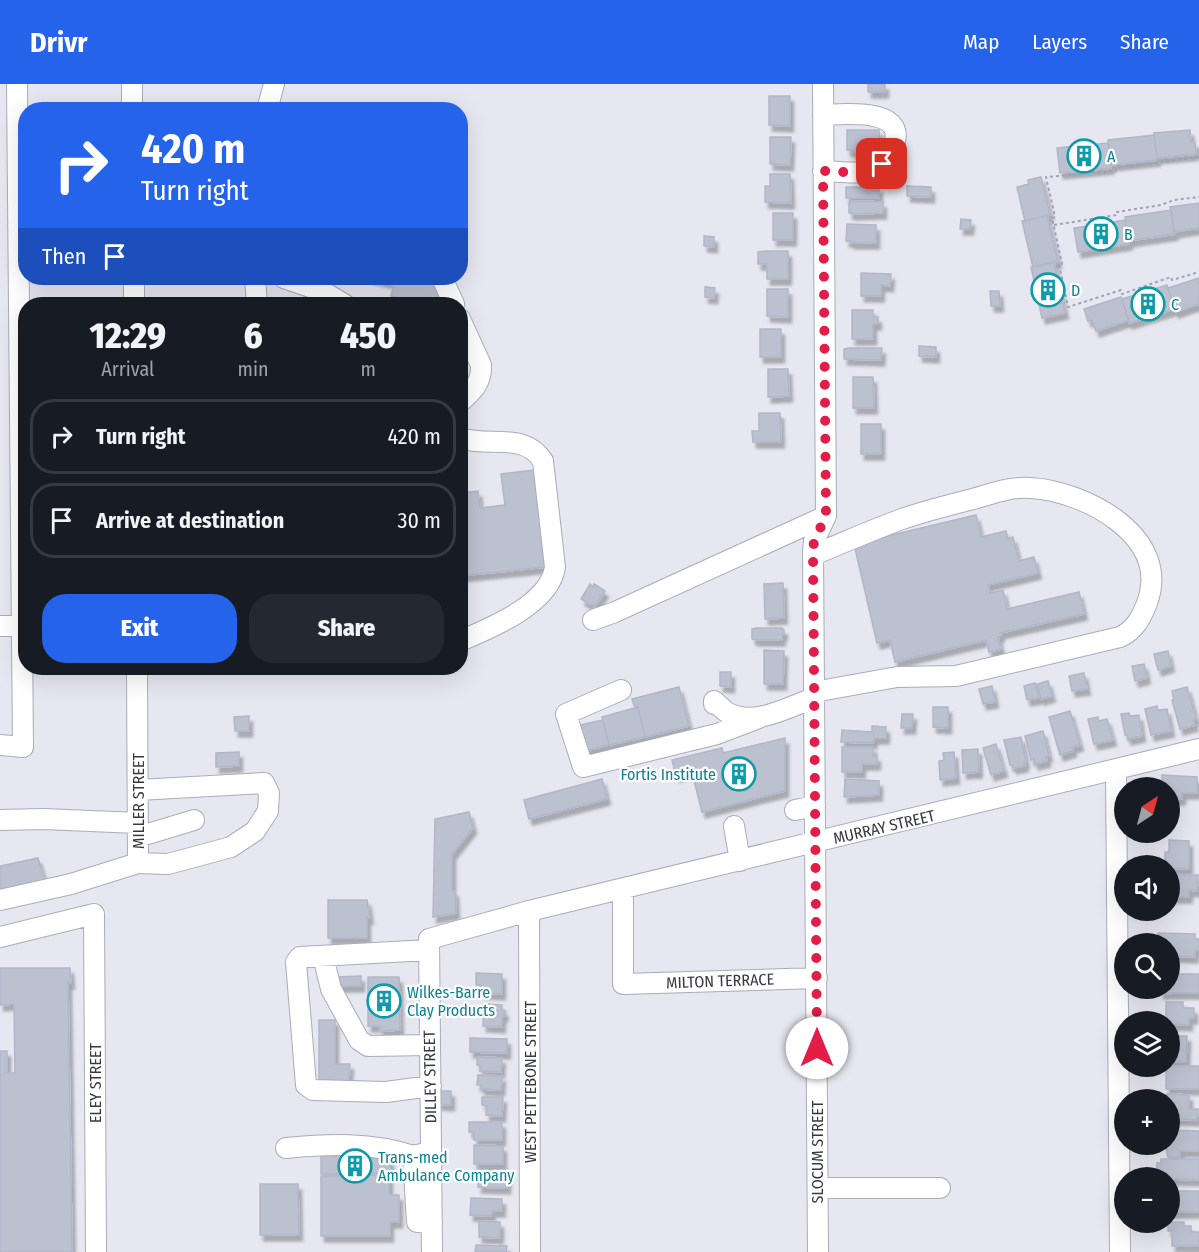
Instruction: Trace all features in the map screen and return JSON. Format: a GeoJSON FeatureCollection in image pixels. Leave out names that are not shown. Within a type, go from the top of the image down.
{"type":"FeatureCollection","features":[{"type":"Feature","properties":{"kind":"street"},"geometry":{"type":"LineString","coordinates":[[17,84],[15,275],[18,392]]}},
{"type":"Feature","properties":{"kind":"street"},"geometry":{"type":"LineString","coordinates":[[132,84],[132,102]]}},
{"type":"Feature","properties":{"kind":"street"},"geometry":{"type":"LineString","coordinates":[[269,102],[274,84]]}},
{"type":"Feature","properties":{"kind":"street","name":"SLOCUM STREET"},"geometry":{"type":"LineString","coordinates":[[818,1252],[813,555],[814,541],[826,516],[823,84]]}},
{"type":"Feature","properties":{"kind":"street"},"geometry":{"type":"LineString","coordinates":[[823,115],[872,115],[891,124],[896,136],[886,159],[876,168],[851,173],[823,171]]}},
{"type":"Feature","properties":{"kind":"street"},"geometry":{"type":"LineString","coordinates":[[306,285],[330,297]]}},
{"type":"Feature","properties":{"kind":"street"},"geometry":{"type":"LineString","coordinates":[[468,337],[481,365],[482,373],[477,385],[468,394]]}},
{"type":"Feature","properties":{"kind":"street"},"geometry":{"type":"LineString","coordinates":[[468,440],[519,443],[539,455],[543,461],[555,567],[554,578],[541,596],[490,629],[468,638]]}},
{"type":"Feature","properties":{"kind":"street"},"geometry":{"type":"LineString","coordinates":[[621,690],[566,714],[583,767],[717,734],[814,695],[897,677],[956,676],[1120,638],[1135,627],[1146,605],[1151,585],[1145,554],[1133,535],[1122,524],[1083,500],[1054,491],[1030,488],[999,492],[904,518],[813,555]]}},
{"type":"Feature","properties":{"kind":"street"},"geometry":{"type":"LineString","coordinates":[[593,620],[826,516]]}},
{"type":"Feature","properties":{"kind":"street"},"geometry":{"type":"LineString","coordinates":[[0,626],[18,626]]}},
{"type":"Feature","properties":{"kind":"street"},"geometry":{"type":"LineString","coordinates":[[0,745],[23,747],[24,675]]}},
{"type":"Feature","properties":{"kind":"street","name":"MILLER STREET"},"geometry":{"type":"LineString","coordinates":[[0,900],[70,884],[138,863],[137,675]]}},
{"type":"Feature","properties":{"kind":"street"},"geometry":{"type":"LineString","coordinates":[[714,704],[714,701],[728,713],[759,718]]}},
{"type":"Feature","properties":{"kind":"street","name":"MURRAY STREET"},"geometry":{"type":"LineString","coordinates":[[430,1086],[386,1092],[313,1090],[306,1085],[296,962],[300,957],[323,956],[425,939],[471,921],[529,911],[623,889],[1199,749]]}},
{"type":"Feature","properties":{"kind":"street"},"geometry":{"type":"LineString","coordinates":[[1116,771],[1120,1252]]}},
{"type":"Feature","properties":{"kind":"street"},"geometry":{"type":"LineString","coordinates":[[138,790],[264,783],[269,793],[268,811],[255,831],[231,847],[168,864],[138,863]]}},
{"type":"Feature","properties":{"kind":"street"},"geometry":{"type":"LineString","coordinates":[[795,810],[815,806]]}},
{"type":"Feature","properties":{"kind":"street"},"geometry":{"type":"LineString","coordinates":[[0,820],[43,819],[138,830],[194,820]]}},
{"type":"Feature","properties":{"kind":"street"},"geometry":{"type":"LineString","coordinates":[[734,826],[740,861]]}},
{"type":"Feature","properties":{"kind":"street","name":"MILTON TERRACE"},"geometry":{"type":"LineString","coordinates":[[623,889],[623,984],[817,978]]}},
{"type":"Feature","properties":{"kind":"street","name":"WEST PETTEBONE STREET"},"geometry":{"type":"LineString","coordinates":[[529,911],[530,1252]]}},
{"type":"Feature","properties":{"kind":"street","name":"ELEY STREET"},"geometry":{"type":"LineString","coordinates":[[0,937],[94,914],[96,1252]]}},
{"type":"Feature","properties":{"kind":"street","name":"DILLEY STREET"},"geometry":{"type":"LineString","coordinates":[[425,939],[430,1086],[422,1154],[432,1223],[432,1252]]}},
{"type":"Feature","properties":{"kind":"street"},"geometry":{"type":"LineString","coordinates":[[323,956],[331,989],[359,1040],[368,1046],[430,1045]]}},
{"type":"Feature","properties":{"kind":"street"},"geometry":{"type":"LineString","coordinates":[[286,1148],[336,1145],[422,1154]]}},
{"type":"Feature","properties":{"kind":"street"},"geometry":{"type":"LineString","coordinates":[[818,1188],[940,1188]]}},
{"type":"Feature","properties":{"kind":"path"},"geometry":{"type":"LineString","coordinates":[[1199,158],[1116,168],[1116,171],[1046,177],[1055,217],[1052,218],[1068,307],[1121,290],[1122,294],[1171,277],[1172,280],[1199,272]]}},
{"type":"Feature","properties":{"kind":"path"},"geometry":{"type":"LineString","coordinates":[[1054,225],[1117,215],[1117,212],[1161,206],[1174,200],[1199,197]]}},
{"type":"Feature","properties":{"kind":"building"},"geometry":{"type":"Polygon","coordinates":[[[868,84],[885,84],[885,92],[868,92],[868,84]]]}},
{"type":"Feature","properties":{"kind":"building"},"geometry":{"type":"Polygon","coordinates":[[[769,96],[790,96],[790,126],[769,125],[769,96]]]}},
{"type":"Feature","properties":{"kind":"building"},"geometry":{"type":"Polygon","coordinates":[[[847,130],[879,130],[880,150],[862,150],[862,153],[853,153],[853,150],[847,150],[847,130]]]}},
{"type":"Feature","properties":{"kind":"building","name":"A"},"geometry":{"type":"Polygon","coordinates":[[[1190,130],[1191,142],[1195,142],[1196,154],[1157,158],[1154,133],[1190,130]]]}},
{"type":"Feature","properties":{"kind":"building","name":"A"},"geometry":{"type":"Polygon","coordinates":[[[1154,135],[1157,160],[1111,165],[1108,140],[1154,135]]]}},
{"type":"Feature","properties":{"kind":"building"},"geometry":{"type":"Polygon","coordinates":[[[770,137],[791,137],[790,165],[770,164],[770,137]]]}},
{"type":"Feature","properties":{"kind":"building","name":"A"},"geometry":{"type":"Polygon","coordinates":[[[1108,143],[1111,168],[1060,173],[1057,148],[1108,143]]]}},
{"type":"Feature","properties":{"kind":"building"},"geometry":{"type":"Polygon","coordinates":[[[770,174],[790,174],[791,203],[765,202],[765,186],[770,186],[770,174]]]}},
{"type":"Feature","properties":{"kind":"building"},"geometry":{"type":"Polygon","coordinates":[[[1041,177],[1050,215],[1025,221],[1017,187],[1029,184],[1028,180],[1041,177]]]}},
{"type":"Feature","properties":{"kind":"building"},"geometry":{"type":"Polygon","coordinates":[[[907,186],[931,187],[931,197],[907,196],[907,186]]]}},
{"type":"Feature","properties":{"kind":"building"},"geometry":{"type":"Polygon","coordinates":[[[846,187],[879,187],[879,198],[846,198],[846,187]]]}},
{"type":"Feature","properties":{"kind":"building"},"geometry":{"type":"Polygon","coordinates":[[[852,201],[883,202],[883,213],[849,213],[849,203],[852,201]]]}},
{"type":"Feature","properties":{"kind":"building","name":"B"},"geometry":{"type":"Polygon","coordinates":[[[1199,203],[1199,228],[1174,232],[1170,207],[1199,203]]]}},
{"type":"Feature","properties":{"kind":"building","name":"B"},"geometry":{"type":"Polygon","coordinates":[[[1171,210],[1175,234],[1129,241],[1125,217],[1171,210]]]}},
{"type":"Feature","properties":{"kind":"building"},"geometry":{"type":"Polygon","coordinates":[[[773,213],[793,213],[793,240],[773,240],[773,213]]]}},
{"type":"Feature","properties":{"kind":"building","name":"D"},"geometry":{"type":"Polygon","coordinates":[[[1047,216],[1058,262],[1033,267],[1022,221],[1047,216]]]}},
{"type":"Feature","properties":{"kind":"building"},"geometry":{"type":"Polygon","coordinates":[[[961,219],[971,220],[970,229],[960,229],[961,219]]]}},
{"type":"Feature","properties":{"kind":"building","name":"B"},"geometry":{"type":"Polygon","coordinates":[[[1125,220],[1129,244],[1078,252],[1074,228],[1125,220]]]}},
{"type":"Feature","properties":{"kind":"building"},"geometry":{"type":"Polygon","coordinates":[[[847,224],[876,225],[876,243],[846,241],[847,224]]]}},
{"type":"Feature","properties":{"kind":"building"},"geometry":{"type":"Polygon","coordinates":[[[704,236],[714,237],[714,247],[704,246],[704,236]]]}},
{"type":"Feature","properties":{"kind":"building"},"geometry":{"type":"Polygon","coordinates":[[[788,251],[788,279],[767,279],[767,264],[758,264],[758,252],[788,251]]]}},
{"type":"Feature","properties":{"kind":"building","name":"D"},"geometry":{"type":"Polygon","coordinates":[[[1054,262],[1065,313],[1042,318],[1031,267],[1054,262]]]}},
{"type":"Feature","properties":{"kind":"building"},"geometry":{"type":"Polygon","coordinates":[[[861,273],[891,274],[890,286],[881,285],[881,296],[861,296],[861,273]]]}},
{"type":"Feature","properties":{"kind":"building","name":"C"},"geometry":{"type":"Polygon","coordinates":[[[1199,278],[1199,304],[1175,312],[1168,288],[1199,278]]]}},
{"type":"Feature","properties":{"kind":"building"},"geometry":{"type":"Polygon","coordinates":[[[394,285],[441,285],[447,297],[395,297],[391,296],[394,285]]]}},
{"type":"Feature","properties":{"kind":"building","name":"C"},"geometry":{"type":"Polygon","coordinates":[[[1167,285],[1174,309],[1129,323],[1122,299],[1167,285]]]}},
{"type":"Feature","properties":{"kind":"building"},"geometry":{"type":"Polygon","coordinates":[[[705,287],[715,288],[714,298],[705,297],[705,287]]]}},
{"type":"Feature","properties":{"kind":"building"},"geometry":{"type":"Polygon","coordinates":[[[767,289],[788,289],[788,317],[767,316],[767,289]]]}},
{"type":"Feature","properties":{"kind":"building"},"geometry":{"type":"Polygon","coordinates":[[[990,291],[999,291],[1000,306],[991,306],[990,291]]]}},
{"type":"Feature","properties":{"kind":"building","name":"C"},"geometry":{"type":"Polygon","coordinates":[[[1121,297],[1129,320],[1096,331],[1092,320],[1088,321],[1084,309],[1121,297]]]}},
{"type":"Feature","properties":{"kind":"building"},"geometry":{"type":"Polygon","coordinates":[[[852,310],[873,310],[873,317],[878,317],[878,324],[873,324],[873,339],[852,339],[852,310]]]}},
{"type":"Feature","properties":{"kind":"building"},"geometry":{"type":"Polygon","coordinates":[[[760,329],[781,329],[781,357],[760,357],[760,329]]]}},
{"type":"Feature","properties":{"kind":"building"},"geometry":{"type":"Polygon","coordinates":[[[919,346],[936,347],[936,357],[919,356],[919,346]]]}},
{"type":"Feature","properties":{"kind":"building"},"geometry":{"type":"Polygon","coordinates":[[[882,348],[881,360],[844,359],[844,349],[882,348]]]}},
{"type":"Feature","properties":{"kind":"building"},"geometry":{"type":"Polygon","coordinates":[[[768,369],[788,369],[789,396],[768,397],[768,369]]]}},
{"type":"Feature","properties":{"kind":"building"},"geometry":{"type":"Polygon","coordinates":[[[853,377],[873,377],[874,408],[853,408],[853,377]]]}},
{"type":"Feature","properties":{"kind":"building"},"geometry":{"type":"Polygon","coordinates":[[[759,413],[780,413],[781,442],[753,442],[752,431],[759,431],[759,413]]]}},
{"type":"Feature","properties":{"kind":"building"},"geometry":{"type":"Polygon","coordinates":[[[861,424],[881,424],[881,454],[861,454],[861,424]]]}},
{"type":"Feature","properties":{"kind":"building"},"geometry":{"type":"Polygon","coordinates":[[[534,470],[545,567],[468,575],[468,492],[478,491],[480,508],[505,505],[501,474],[534,470]]]}},
{"type":"Feature","properties":{"kind":"building"},"geometry":{"type":"Polygon","coordinates":[[[976,515],[981,537],[1006,531],[1008,539],[1013,537],[1019,561],[1034,557],[1038,573],[988,585],[990,593],[1003,590],[1007,609],[1079,592],[1084,614],[1000,633],[1001,636],[998,637],[1001,649],[989,652],[986,640],[895,662],[890,640],[877,643],[854,544],[976,515]]]}},
{"type":"Feature","properties":{"kind":"building"},"geometry":{"type":"Polygon","coordinates":[[[783,583],[784,618],[765,619],[764,584],[783,583]]]}},
{"type":"Feature","properties":{"kind":"building"},"geometry":{"type":"Polygon","coordinates":[[[590,584],[605,591],[595,607],[581,599],[590,584]]]}},
{"type":"Feature","properties":{"kind":"building"},"geometry":{"type":"Polygon","coordinates":[[[782,628],[784,634],[782,634],[782,640],[752,639],[752,629],[782,628]]]}},
{"type":"Feature","properties":{"kind":"building"},"geometry":{"type":"Polygon","coordinates":[[[764,650],[784,651],[783,684],[764,684],[764,650]]]}},
{"type":"Feature","properties":{"kind":"building"},"geometry":{"type":"Polygon","coordinates":[[[1168,651],[1171,666],[1158,670],[1154,654],[1168,651]]]}},
{"type":"Feature","properties":{"kind":"building"},"geometry":{"type":"Polygon","coordinates":[[[1144,664],[1147,678],[1135,681],[1132,666],[1144,664]]]}},
{"type":"Feature","properties":{"kind":"building"},"geometry":{"type":"Polygon","coordinates":[[[720,672],[731,672],[731,687],[720,686],[720,672]]]}},
{"type":"Feature","properties":{"kind":"building"},"geometry":{"type":"Polygon","coordinates":[[[1084,673],[1087,689],[1072,691],[1069,676],[1084,673]]]}},
{"type":"Feature","properties":{"kind":"building"},"geometry":{"type":"Polygon","coordinates":[[[1048,681],[1052,696],[1041,699],[1037,684],[1048,681]]]}},
{"type":"Feature","properties":{"kind":"building"},"geometry":{"type":"Polygon","coordinates":[[[1035,683],[1039,698],[1027,700],[1024,686],[1035,683]]]}},
{"type":"Feature","properties":{"kind":"building"},"geometry":{"type":"Polygon","coordinates":[[[992,686],[995,702],[983,704],[979,689],[992,686]]]}},
{"type":"Feature","properties":{"kind":"building"},"geometry":{"type":"Polygon","coordinates":[[[679,687],[689,726],[645,737],[638,707],[635,708],[632,699],[679,687]]]}},
{"type":"Feature","properties":{"kind":"building"},"geometry":{"type":"Polygon","coordinates":[[[1187,687],[1196,719],[1193,720],[1195,725],[1180,729],[1172,700],[1174,700],[1172,691],[1187,687]]]}},
{"type":"Feature","properties":{"kind":"building"},"geometry":{"type":"Polygon","coordinates":[[[1157,706],[1158,710],[1167,709],[1171,731],[1151,735],[1145,709],[1157,706]]]}},
{"type":"Feature","properties":{"kind":"building"},"geometry":{"type":"Polygon","coordinates":[[[638,707],[645,737],[609,745],[602,717],[638,707]]]}},
{"type":"Feature","properties":{"kind":"building"},"geometry":{"type":"Polygon","coordinates":[[[933,707],[948,707],[948,728],[933,727],[933,707]]]}},
{"type":"Feature","properties":{"kind":"building"},"geometry":{"type":"Polygon","coordinates":[[[1070,711],[1080,745],[1072,747],[1073,751],[1060,755],[1049,717],[1070,711]]]}},
{"type":"Feature","properties":{"kind":"building"},"geometry":{"type":"Polygon","coordinates":[[[1129,713],[1130,716],[1139,715],[1142,736],[1128,739],[1125,735],[1121,714],[1129,713]]]}},
{"type":"Feature","properties":{"kind":"building"},"geometry":{"type":"Polygon","coordinates":[[[902,714],[913,714],[912,728],[901,728],[902,714]]]}},
{"type":"Feature","properties":{"kind":"building"},"geometry":{"type":"Polygon","coordinates":[[[249,716],[249,731],[235,731],[234,717],[249,716]]]}},
{"type":"Feature","properties":{"kind":"building"},"geometry":{"type":"Polygon","coordinates":[[[1098,717],[1099,721],[1107,719],[1113,740],[1094,744],[1088,719],[1098,717]]]}},
{"type":"Feature","properties":{"kind":"building"},"geometry":{"type":"Polygon","coordinates":[[[603,720],[609,745],[581,752],[575,726],[603,720]]]}},
{"type":"Feature","properties":{"kind":"building"},"geometry":{"type":"Polygon","coordinates":[[[872,726],[886,727],[886,738],[874,738],[873,743],[841,742],[842,730],[872,732],[872,726]]]}},
{"type":"Feature","properties":{"kind":"building"},"geometry":{"type":"Polygon","coordinates":[[[1043,731],[1049,756],[1046,756],[1047,761],[1035,764],[1034,759],[1031,760],[1025,736],[1043,731]]]}},
{"type":"Feature","properties":{"kind":"building"},"geometry":{"type":"Polygon","coordinates":[[[1021,737],[1025,766],[1013,768],[1010,765],[1004,740],[1021,737]]]}},
{"type":"Feature","properties":{"kind":"building","name":"Fortis Institute"},"geometry":{"type":"Polygon","coordinates":[[[785,738],[785,791],[702,812],[692,772],[676,776],[672,760],[722,748],[723,753],[785,738]]]}},
{"type":"Feature","properties":{"kind":"building"},"geometry":{"type":"Polygon","coordinates":[[[996,744],[1004,771],[991,775],[983,748],[996,744]]]}},
{"type":"Feature","properties":{"kind":"building"},"geometry":{"type":"Polygon","coordinates":[[[842,747],[873,747],[873,756],[877,756],[877,764],[862,764],[862,772],[842,772],[842,747]]]}},
{"type":"Feature","properties":{"kind":"building"},"geometry":{"type":"Polygon","coordinates":[[[978,749],[979,772],[963,773],[962,750],[978,749]]]}},
{"type":"Feature","properties":{"kind":"building"},"geometry":{"type":"Polygon","coordinates":[[[239,752],[239,766],[216,767],[216,753],[239,752]]]}},
{"type":"Feature","properties":{"kind":"building"},"geometry":{"type":"Polygon","coordinates":[[[954,752],[956,778],[940,780],[939,761],[944,760],[943,753],[954,752]]]}},
{"type":"Feature","properties":{"kind":"building"},"geometry":{"type":"Polygon","coordinates":[[[1162,775],[1197,777],[1197,793],[1182,793],[1182,799],[1180,799],[1180,777],[1162,777],[1162,775]]]}},
{"type":"Feature","properties":{"kind":"building"},"geometry":{"type":"Polygon","coordinates":[[[602,779],[607,799],[529,819],[524,800],[602,779]]]}},
{"type":"Feature","properties":{"kind":"building"},"geometry":{"type":"Polygon","coordinates":[[[845,779],[879,781],[879,795],[844,797],[845,779]]]}},
{"type":"Feature","properties":{"kind":"building"},"geometry":{"type":"Polygon","coordinates":[[[469,812],[473,828],[452,854],[452,891],[455,891],[456,913],[433,917],[435,819],[469,812]]]}},
{"type":"Feature","properties":{"kind":"building"},"geometry":{"type":"Polygon","coordinates":[[[1189,841],[1189,869],[1180,869],[1180,855],[1165,855],[1165,852],[1169,852],[1169,843],[1189,841]]]}},
{"type":"Feature","properties":{"kind":"building"},"geometry":{"type":"Polygon","coordinates":[[[38,858],[45,882],[0,894],[0,866],[38,858]]]}},
{"type":"Feature","properties":{"kind":"building"},"geometry":{"type":"Polygon","coordinates":[[[1180,875],[1198,875],[1197,891],[1189,890],[1189,897],[1180,897],[1180,875]]]}},
{"type":"Feature","properties":{"kind":"building"},"geometry":{"type":"Polygon","coordinates":[[[328,900],[367,900],[370,918],[367,917],[367,938],[328,938],[328,900]]]}},
{"type":"Feature","properties":{"kind":"building"},"geometry":{"type":"Polygon","coordinates":[[[1180,934],[1195,934],[1195,939],[1199,939],[1199,950],[1195,950],[1195,957],[1180,956],[1180,934]]]}},
{"type":"Feature","properties":{"kind":"building"},"geometry":{"type":"Polygon","coordinates":[[[0,968],[70,968],[71,983],[68,982],[72,1252],[0,1252],[0,1051],[7,1051],[7,1073],[15,1073],[14,1004],[0,1005],[0,968]]]}},
{"type":"Feature","properties":{"kind":"building"},"geometry":{"type":"Polygon","coordinates":[[[476,973],[502,974],[502,994],[481,993],[481,985],[476,985],[476,973]]]}},
{"type":"Feature","properties":{"kind":"building"},"geometry":{"type":"Polygon","coordinates":[[[1180,974],[1199,974],[1199,993],[1180,993],[1180,974]]]}},
{"type":"Feature","properties":{"kind":"building"},"geometry":{"type":"Polygon","coordinates":[[[361,976],[361,986],[334,986],[334,977],[361,976]]]}},
{"type":"Feature","properties":{"kind":"building","name":"Wilkes-Barre Clay Products"},"geometry":{"type":"Polygon","coordinates":[[[368,977],[399,977],[400,1030],[380,1031],[380,1026],[368,1026],[368,977]]]}},
{"type":"Feature","properties":{"kind":"building"},"geometry":{"type":"Polygon","coordinates":[[[1166,1002],[1183,1002],[1183,1008],[1194,1008],[1194,1018],[1189,1018],[1189,1025],[1180,1025],[1180,1011],[1166,1011],[1166,1002]]]}},
{"type":"Feature","properties":{"kind":"building"},"geometry":{"type":"Polygon","coordinates":[[[484,1004],[502,1005],[502,1010],[505,1011],[502,1016],[502,1027],[483,1026],[484,1004]]]}},
{"type":"Feature","properties":{"kind":"building"},"geometry":{"type":"Polygon","coordinates":[[[319,1020],[335,1020],[335,1064],[350,1064],[349,1082],[319,1081],[319,1020]]]}},
{"type":"Feature","properties":{"kind":"building"},"geometry":{"type":"Polygon","coordinates":[[[1180,1036],[1187,1036],[1186,1062],[1180,1062],[1180,1036]]]}},
{"type":"Feature","properties":{"kind":"building"},"geometry":{"type":"Polygon","coordinates":[[[470,1038],[507,1039],[507,1053],[470,1052],[470,1038]]]}},
{"type":"Feature","properties":{"kind":"building"},"geometry":{"type":"Polygon","coordinates":[[[477,1057],[502,1058],[501,1072],[480,1071],[477,1057]]]}},
{"type":"Feature","properties":{"kind":"building"},"geometry":{"type":"Polygon","coordinates":[[[1180,1066],[1199,1066],[1199,1089],[1166,1089],[1166,1077],[1180,1077],[1180,1066]]]}},
{"type":"Feature","properties":{"kind":"building"},"geometry":{"type":"Polygon","coordinates":[[[478,1075],[502,1076],[501,1090],[481,1089],[481,1085],[477,1085],[478,1075]]]}},
{"type":"Feature","properties":{"kind":"building"},"geometry":{"type":"Polygon","coordinates":[[[439,1091],[451,1091],[451,1105],[438,1104],[439,1091]]]}},
{"type":"Feature","properties":{"kind":"building"},"geometry":{"type":"Polygon","coordinates":[[[1180,1095],[1189,1095],[1189,1109],[1198,1109],[1197,1120],[1180,1119],[1180,1095]]]}},
{"type":"Feature","properties":{"kind":"building"},"geometry":{"type":"Polygon","coordinates":[[[482,1097],[503,1097],[502,1116],[486,1115],[487,1106],[482,1105],[482,1097]]]}},
{"type":"Feature","properties":{"kind":"building"},"geometry":{"type":"Polygon","coordinates":[[[469,1122],[502,1122],[502,1140],[474,1140],[474,1132],[469,1132],[469,1122]]]}},
{"type":"Feature","properties":{"kind":"building"},"geometry":{"type":"Polygon","coordinates":[[[1180,1130],[1199,1131],[1199,1151],[1180,1151],[1180,1130]]]}},
{"type":"Feature","properties":{"kind":"building"},"geometry":{"type":"Polygon","coordinates":[[[474,1145],[503,1146],[503,1164],[474,1164],[474,1145]]]}},
{"type":"Feature","properties":{"kind":"building","name":"Trans-med Ambulance Company"},"geometry":{"type":"Polygon","coordinates":[[[321,1148],[351,1148],[351,1158],[390,1158],[390,1173],[321,1174],[321,1148]]]}},
{"type":"Feature","properties":{"kind":"building"},"geometry":{"type":"Polygon","coordinates":[[[1168,1155],[1180,1155],[1180,1158],[1168,1157],[1168,1155]]]}},
{"type":"Feature","properties":{"kind":"building"},"geometry":{"type":"Polygon","coordinates":[[[1161,1159],[1199,1159],[1199,1180],[1180,1179],[1180,1167],[1157,1167],[1157,1163],[1161,1163],[1161,1159]]]}},
{"type":"Feature","properties":{"kind":"building"},"geometry":{"type":"Polygon","coordinates":[[[479,1171],[508,1171],[507,1188],[478,1187],[479,1171]]]}},
{"type":"Feature","properties":{"kind":"building"},"geometry":{"type":"Polygon","coordinates":[[[389,1175],[389,1195],[399,1195],[399,1222],[390,1222],[390,1236],[321,1236],[321,1176],[389,1175]]]}},
{"type":"Feature","properties":{"kind":"building"},"geometry":{"type":"Polygon","coordinates":[[[260,1184],[298,1184],[299,1235],[260,1235],[260,1184]]]}},
{"type":"Feature","properties":{"kind":"building"},"geometry":{"type":"Polygon","coordinates":[[[1180,1191],[1199,1191],[1199,1212],[1180,1212],[1180,1191]]]}},
{"type":"Feature","properties":{"kind":"building"},"geometry":{"type":"Polygon","coordinates":[[[471,1198],[502,1199],[502,1211],[492,1211],[491,1216],[470,1215],[471,1198]]]}},
{"type":"Feature","properties":{"kind":"building"},"geometry":{"type":"Polygon","coordinates":[[[479,1221],[500,1222],[500,1238],[479,1237],[479,1221]]]}},
{"type":"Feature","properties":{"kind":"building"},"geometry":{"type":"Polygon","coordinates":[[[1180,1222],[1184,1222],[1184,1226],[1191,1226],[1191,1232],[1199,1232],[1199,1246],[1172,1246],[1172,1233],[1180,1233],[1180,1222]]]}},
{"type":"Feature","properties":{"kind":"building"},"geometry":{"type":"Polygon","coordinates":[[[476,1245],[507,1246],[506,1252],[475,1252],[476,1245]]]}},
{"type":"Feature","properties":{"kind":"place","name":"A"},"geometry":{"type":"Point","coordinates":[1084,156]}},
{"type":"Feature","properties":{"kind":"place","name":"B"},"geometry":{"type":"Point","coordinates":[1101,234]}},
{"type":"Feature","properties":{"kind":"place","name":"D"},"geometry":{"type":"Point","coordinates":[1048,290]}},
{"type":"Feature","properties":{"kind":"place","name":"C"},"geometry":{"type":"Point","coordinates":[1148,304]}},
{"type":"Feature","properties":{"kind":"place","name":"Fortis Institute"},"geometry":{"type":"Point","coordinates":[739,774]}},
{"type":"Feature","properties":{"kind":"place","name":"Wilkes-Barre Clay Products"},"geometry":{"type":"Point","coordinates":[384,1001]}},
{"type":"Feature","properties":{"kind":"place","name":"Trans-med Ambulance Company"},"geometry":{"type":"Point","coordinates":[355,1166]}},
{"type":"Feature","properties":{"kind":"route"},"geometry":{"type":"LineString","coordinates":[[817,1048],[813,551],[814,541],[826,516],[823,171],[861,172],[869,171],[882,164]]}}]}
